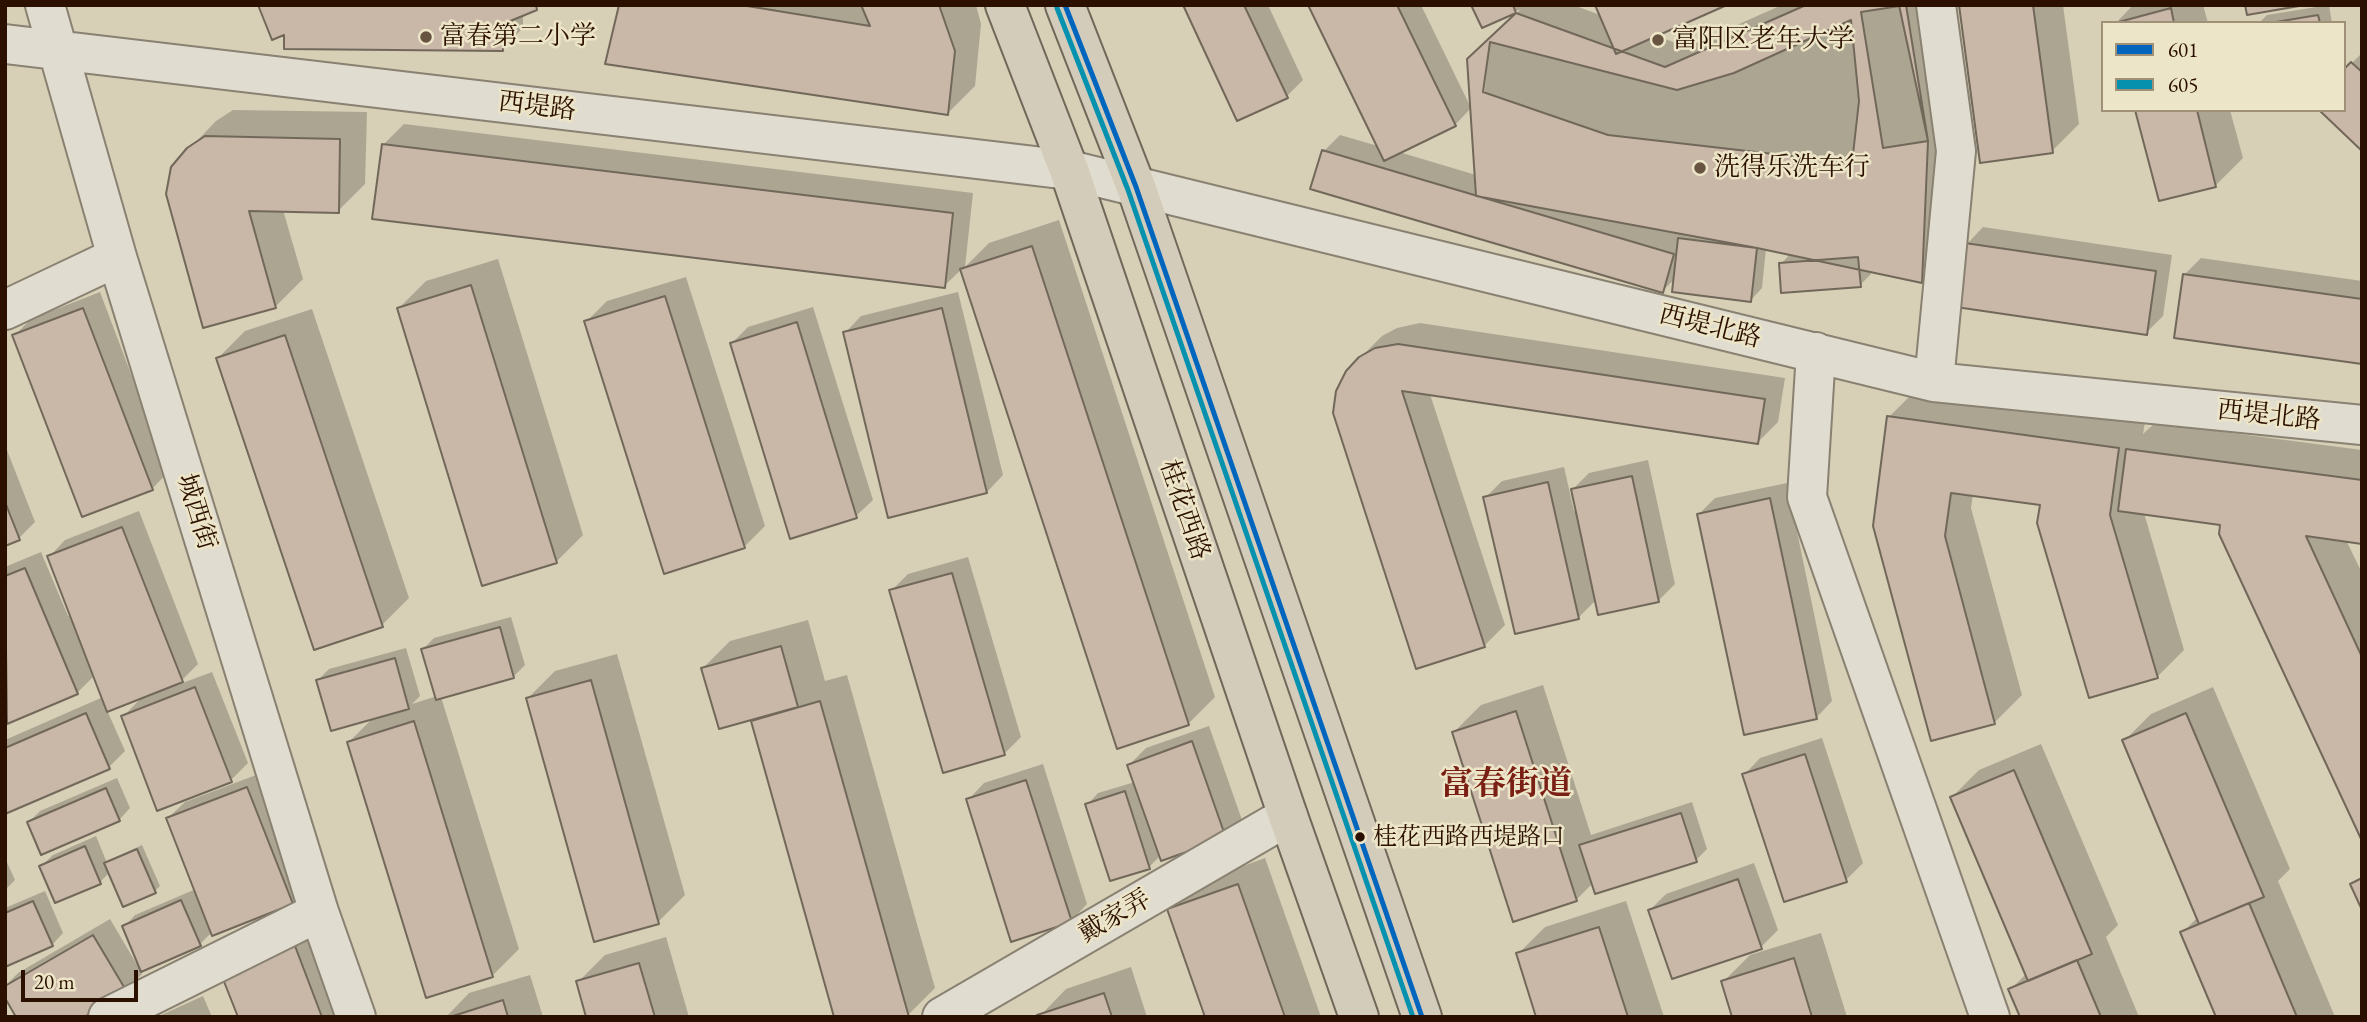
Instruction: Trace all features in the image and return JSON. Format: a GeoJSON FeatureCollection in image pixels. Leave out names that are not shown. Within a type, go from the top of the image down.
{"type":"FeatureCollection","features":[{"type":"Feature","properties":{"kind":"main road","name":"桂花西路"},"geometry":{"type":"LineString","coordinates":[[1005,5],[1069,170],[1359,1017]]}},
{"type":"Feature","properties":{"kind":"main road"},"geometry":{"type":"LineString","coordinates":[[1065,5],[1136,187],[1422,1017]]}},
{"type":"Feature","properties":{"kind":"street","name":"城西街"},"geometry":{"type":"LineString","coordinates":[[45,5],[117,257],[319,912],[356,1017]]}},
{"type":"Feature","properties":{"kind":"street"},"geometry":{"type":"LineString","coordinates":[[1934,382],[1956,151],[1936,5]]}},
{"type":"Feature","properties":{"kind":"street","name":"西堤路"},"geometry":{"type":"LineString","coordinates":[[5,44],[1069,170]]}},
{"type":"Feature","properties":{"kind":"street","name":"西堤北路"},"geometry":{"type":"LineString","coordinates":[[1069,170],[1934,382],[2362,425]]}},
{"type":"Feature","properties":{"kind":"street"},"geometry":{"type":"LineString","coordinates":[[5,310],[117,257]]}},
{"type":"Feature","properties":{"kind":"street"},"geometry":{"type":"LineString","coordinates":[[1816,352],[1807,497],[1990,1017]]}},
{"type":"Feature","properties":{"kind":"street","name":"戴家弄"},"geometry":{"type":"LineString","coordinates":[[942,1017],[1288,816]]}},
{"type":"Feature","properties":{"kind":"street"},"geometry":{"type":"LineString","coordinates":[[108,1017],[319,912]]}},
{"type":"Feature","properties":{"kind":"building","name":"富春第二小学"},"geometry":{"type":"Polygon","coordinates":[[[258,5],[536,5],[537,10],[503,24],[503,51],[284,49],[284,35],[272,40],[258,5]]]}},
{"type":"Feature","properties":{"kind":"building"},"geometry":{"type":"Polygon","coordinates":[[[619,5],[741,5],[870,26],[861,5],[939,5],[955,51],[948,115],[605,64],[619,5]]]}},
{"type":"Feature","properties":{"kind":"building"},"geometry":{"type":"Polygon","coordinates":[[[1183,5],[1244,5],[1288,98],[1237,121],[1183,5]]]}},
{"type":"Feature","properties":{"kind":"building"},"geometry":{"type":"Polygon","coordinates":[[[1308,5],[1397,5],[1456,126],[1384,161],[1308,5]]]}},
{"type":"Feature","properties":{"kind":"building"},"geometry":{"type":"Polygon","coordinates":[[[1471,5],[1513,5],[1516,13],[1482,28],[1471,5]]]}},
{"type":"Feature","properties":{"kind":"building"},"geometry":{"type":"Polygon","coordinates":[[[1595,5],[1727,5],[1616,54],[1595,5]]]}},
{"type":"Feature","properties":{"kind":"building","name":"洗得乐洗车行"},"geometry":{"type":"Polygon","coordinates":[[[1806,5],[1899,5],[1928,141],[1922,283],[1757,248],[1476,196],[1467,59],[1516,13],[1665,67],[1806,5]]]}},
{"type":"Feature","properties":{"kind":"building"},"geometry":{"type":"Polygon","coordinates":[[[1906,5],[1928,141],[1883,148],[1861,12],[1906,5]]]}},
{"type":"Feature","properties":{"kind":"building"},"geometry":{"type":"Polygon","coordinates":[[[1959,5],[2033,5],[2053,153],[1980,163],[1959,5]]]}},
{"type":"Feature","properties":{"kind":"building"},"geometry":{"type":"Polygon","coordinates":[[[2245,5],[2305,5],[2247,15],[2245,5]]]}},
{"type":"Feature","properties":{"kind":"building"},"geometry":{"type":"Polygon","coordinates":[[[2171,8],[2174,21],[2122,21],[2171,8]]]}},
{"type":"Feature","properties":{"kind":"building"},"geometry":{"type":"Polygon","coordinates":[[[2318,15],[2320,21],[2282,21],[2318,15]]]}},
{"type":"Feature","properties":{"kind":"building"},"geometry":{"type":"Polygon","coordinates":[[[1851,20],[1859,101],[1852,163],[1608,135],[1483,92],[1490,42],[1677,90],[1734,73],[1851,20]]]}},
{"type":"Feature","properties":{"kind":"building"},"geometry":{"type":"Polygon","coordinates":[[[2351,62],[2362,72],[2362,151],[2321,112],[2346,112],[2346,67],[2351,62]]]}},
{"type":"Feature","properties":{"kind":"building"},"geometry":{"type":"Polygon","coordinates":[[[2136,112],[2197,112],[2216,187],[2159,201],[2136,112]]]}},
{"type":"Feature","properties":{"kind":"building"},"geometry":{"type":"Polygon","coordinates":[[[205,136],[340,139],[339,213],[249,211],[276,308],[203,328],[166,194],[171,167],[187,148],[205,136]]]}},
{"type":"Feature","properties":{"kind":"building"},"geometry":{"type":"Polygon","coordinates":[[[382,144],[953,213],[945,288],[372,219],[382,144]]]}},
{"type":"Feature","properties":{"kind":"building"},"geometry":{"type":"Polygon","coordinates":[[[1322,150],[1674,254],[1663,293],[1310,189],[1322,150]]]}},
{"type":"Feature","properties":{"kind":"building"},"geometry":{"type":"Polygon","coordinates":[[[1678,238],[1757,248],[1751,302],[1672,292],[1678,238]]]}},
{"type":"Feature","properties":{"kind":"building"},"geometry":{"type":"Polygon","coordinates":[[[1965,243],[2156,271],[2147,335],[1956,307],[1965,243]]]}},
{"type":"Feature","properties":{"kind":"building"},"geometry":{"type":"Polygon","coordinates":[[[1032,246],[1189,725],[1117,749],[960,269],[1032,246]]]}},
{"type":"Feature","properties":{"kind":"building"},"geometry":{"type":"Polygon","coordinates":[[[1858,257],[1861,287],[1781,293],[1779,263],[1858,257]]]}},
{"type":"Feature","properties":{"kind":"building"},"geometry":{"type":"Polygon","coordinates":[[[2183,274],[2362,299],[2362,364],[2174,338],[2183,274]]]}},
{"type":"Feature","properties":{"kind":"building"},"geometry":{"type":"Polygon","coordinates":[[[471,285],[557,563],[482,586],[397,308],[471,285]]]}},
{"type":"Feature","properties":{"kind":"building"},"geometry":{"type":"Polygon","coordinates":[[[665,296],[745,548],[664,574],[584,321],[665,296]]]}},
{"type":"Feature","properties":{"kind":"building"},"geometry":{"type":"Polygon","coordinates":[[[83,308],[153,490],[82,517],[12,335],[83,308]]]}},
{"type":"Feature","properties":{"kind":"building"},"geometry":{"type":"Polygon","coordinates":[[[942,308],[987,493],[888,518],[843,332],[942,308]]]}},
{"type":"Feature","properties":{"kind":"building"},"geometry":{"type":"Polygon","coordinates":[[[797,322],[857,518],[790,539],[730,343],[797,322]]]}},
{"type":"Feature","properties":{"kind":"building"},"geometry":{"type":"Polygon","coordinates":[[[285,335],[383,627],[314,650],[216,358],[285,335]]]}},
{"type":"Feature","properties":{"kind":"building"},"geometry":{"type":"Polygon","coordinates":[[[1398,344],[1765,399],[1758,444],[1402,391],[1485,647],[1416,669],[1333,413],[1336,391],[1346,371],[1359,357],[1375,348],[1398,344]]]}},
{"type":"Feature","properties":{"kind":"building"},"geometry":{"type":"Polygon","coordinates":[[[1887,416],[2119,448],[2110,515],[2158,678],[2089,698],[2037,523],[2040,505],[1951,493],[1945,536],[1995,724],[1931,741],[1873,526],[1887,416]]]}},
{"type":"Feature","properties":{"kind":"building"},"geometry":{"type":"Polygon","coordinates":[[[2126,449],[2362,480],[2362,544],[2306,536],[2362,657],[2362,841],[2219,534],[2220,525],[2118,511],[2126,449]]]}},
{"type":"Feature","properties":{"kind":"building"},"geometry":{"type":"Polygon","coordinates":[[[1632,476],[1659,602],[1598,615],[1571,489],[1632,476]]]}},
{"type":"Feature","properties":{"kind":"building"},"geometry":{"type":"Polygon","coordinates":[[[1548,482],[1579,619],[1515,634],[1483,497],[1548,482]]]}},
{"type":"Feature","properties":{"kind":"building"},"geometry":{"type":"Polygon","coordinates":[[[1770,498],[1817,719],[1744,735],[1697,514],[1770,498]]]}},
{"type":"Feature","properties":{"kind":"building"},"geometry":{"type":"Polygon","coordinates":[[[5,502],[20,540],[5,546],[5,502]]]}},
{"type":"Feature","properties":{"kind":"building"},"geometry":{"type":"Polygon","coordinates":[[[122,527],[183,682],[107,712],[47,556],[122,527]]]}},
{"type":"Feature","properties":{"kind":"building"},"geometry":{"type":"Polygon","coordinates":[[[25,568],[78,694],[7,724],[5,576],[25,568]]]}},
{"type":"Feature","properties":{"kind":"building"},"geometry":{"type":"Polygon","coordinates":[[[952,573],[1005,755],[943,773],[889,590],[952,573]]]}},
{"type":"Feature","properties":{"kind":"building"},"geometry":{"type":"Polygon","coordinates":[[[500,627],[514,678],[436,700],[421,649],[500,627]]]}},
{"type":"Feature","properties":{"kind":"building"},"geometry":{"type":"Polygon","coordinates":[[[781,646],[798,707],[719,729],[701,668],[781,646]]]}},
{"type":"Feature","properties":{"kind":"building"},"geometry":{"type":"Polygon","coordinates":[[[395,658],[409,709],[331,731],[316,680],[395,658]]]}},
{"type":"Feature","properties":{"kind":"building"},"geometry":{"type":"Polygon","coordinates":[[[591,680],[659,924],[594,942],[526,698],[591,680]]]}},
{"type":"Feature","properties":{"kind":"building"},"geometry":{"type":"Polygon","coordinates":[[[195,687],[232,782],[157,811],[121,716],[195,687]]]}},
{"type":"Feature","properties":{"kind":"building"},"geometry":{"type":"Polygon","coordinates":[[[820,701],[909,1017],[834,1017],[751,721],[820,701]]]}},
{"type":"Feature","properties":{"kind":"building"},"geometry":{"type":"Polygon","coordinates":[[[1516,711],[1577,901],[1513,922],[1452,732],[1516,711]]]}},
{"type":"Feature","properties":{"kind":"building"},"geometry":{"type":"Polygon","coordinates":[[[86,713],[110,769],[5,814],[5,748],[86,713]]]}},
{"type":"Feature","properties":{"kind":"building"},"geometry":{"type":"Polygon","coordinates":[[[2186,713],[2264,897],[2199,924],[2122,740],[2186,713]]]}},
{"type":"Feature","properties":{"kind":"building"},"geometry":{"type":"Polygon","coordinates":[[[414,721],[493,977],[426,998],[347,742],[414,721]]]}},
{"type":"Feature","properties":{"kind":"building"},"geometry":{"type":"Polygon","coordinates":[[[1192,741],[1226,838],[1161,861],[1127,765],[1192,741]]]}},
{"type":"Feature","properties":{"kind":"building"},"geometry":{"type":"Polygon","coordinates":[[[1805,754],[1847,882],[1784,902],[1742,774],[1805,754]]]}},
{"type":"Feature","properties":{"kind":"building"},"geometry":{"type":"Polygon","coordinates":[[[2014,770],[2092,954],[2028,981],[1950,797],[2014,770]]]}},
{"type":"Feature","properties":{"kind":"building"},"geometry":{"type":"Polygon","coordinates":[[[1026,780],[1072,922],[1011,942],[966,799],[1026,780]]]}},
{"type":"Feature","properties":{"kind":"building"},"geometry":{"type":"Polygon","coordinates":[[[247,787],[293,904],[212,936],[166,818],[247,787]]]}},
{"type":"Feature","properties":{"kind":"building"},"geometry":{"type":"Polygon","coordinates":[[[106,788],[120,821],[41,855],[27,822],[106,788]]]}},
{"type":"Feature","properties":{"kind":"building"},"geometry":{"type":"Polygon","coordinates":[[[1125,791],[1150,869],[1110,881],[1085,804],[1125,791]]]}},
{"type":"Feature","properties":{"kind":"building"},"geometry":{"type":"Polygon","coordinates":[[[1681,813],[1697,862],[1595,894],[1579,845],[1681,813]]]}},
{"type":"Feature","properties":{"kind":"building"},"geometry":{"type":"Polygon","coordinates":[[[85,846],[101,884],[55,903],[39,866],[85,846]]]}},
{"type":"Feature","properties":{"kind":"building"},"geometry":{"type":"Polygon","coordinates":[[[137,849],[156,893],[123,907],[104,863],[137,849]]]}},
{"type":"Feature","properties":{"kind":"building"},"geometry":{"type":"Polygon","coordinates":[[[2362,878],[2362,910],[2350,884],[2362,878]]]}},
{"type":"Feature","properties":{"kind":"building"},"geometry":{"type":"Polygon","coordinates":[[[1738,879],[1762,949],[1672,979],[1648,910],[1738,879]]]}},
{"type":"Feature","properties":{"kind":"building"},"geometry":{"type":"Polygon","coordinates":[[[1238,884],[1285,1017],[1205,1017],[1167,909],[1238,884]]]}},
{"type":"Feature","properties":{"kind":"building"},"geometry":{"type":"Polygon","coordinates":[[[181,900],[201,946],[141,972],[122,926],[181,900]]]}},
{"type":"Feature","properties":{"kind":"building"},"geometry":{"type":"Polygon","coordinates":[[[33,901],[53,946],[5,967],[5,913],[33,901]]]}},
{"type":"Feature","properties":{"kind":"building"},"geometry":{"type":"Polygon","coordinates":[[[2249,903],[2297,1017],[2216,1017],[2180,932],[2249,903]]]}},
{"type":"Feature","properties":{"kind":"building"},"geometry":{"type":"Polygon","coordinates":[[[1599,927],[1628,1017],[1536,1017],[1516,953],[1599,927]]]}},
{"type":"Feature","properties":{"kind":"building"},"geometry":{"type":"Polygon","coordinates":[[[93,935],[127,992],[84,1017],[16,1017],[5,998],[5,986],[93,935]]]}},
{"type":"Feature","properties":{"kind":"building"},"geometry":{"type":"Polygon","coordinates":[[[295,946],[322,1017],[238,1017],[221,974],[295,946]]]}},
{"type":"Feature","properties":{"kind":"building"},"geometry":{"type":"Polygon","coordinates":[[[1794,958],[1812,1017],[1732,1017],[1721,981],[1794,958]]]}},
{"type":"Feature","properties":{"kind":"building"},"geometry":{"type":"Polygon","coordinates":[[[2077,960],[2101,1017],[2020,1017],[2008,989],[2077,960]]]}},
{"type":"Feature","properties":{"kind":"building"},"geometry":{"type":"Polygon","coordinates":[[[639,963],[655,1017],[586,1017],[576,981],[639,963]]]}},
{"type":"Feature","properties":{"kind":"building"},"geometry":{"type":"Polygon","coordinates":[[[1104,993],[1112,1017],[1037,1015],[1104,993]]]}},
{"type":"Feature","properties":{"kind":"building"},"geometry":{"type":"Polygon","coordinates":[[[503,1000],[508,1017],[450,1017],[503,1000]]]}},
{"type":"Feature","properties":{"kind":"transit line","name":"601"},"geometry":{"type":"LineString","coordinates":[[1065,5],[1136,187],[1422,1017]]}},
{"type":"Feature","properties":{"kind":"transit line","name":"605"},"geometry":{"type":"LineString","coordinates":[[1057,8],[1128,190],[1413,1017]]}},
{"type":"Feature","properties":{"kind":"place","name":"富春第二小学"},"geometry":{"type":"Point","coordinates":[426,37]}},
{"type":"Feature","properties":{"kind":"place","name":"富阳区老年大学"},"geometry":{"type":"Point","coordinates":[1658,40]}},
{"type":"Feature","properties":{"kind":"place","name":"洗得乐洗车行"},"geometry":{"type":"Point","coordinates":[1700,168]}},
{"type":"Feature","properties":{"kind":"place","name":"桂花西路西堤路口"},"geometry":{"type":"Point","coordinates":[1360,837]}},
{"type":"Feature","properties":{"kind":"district","name":"富春街道"},"geometry":{"type":"Point","coordinates":[1506,785]}}]}
